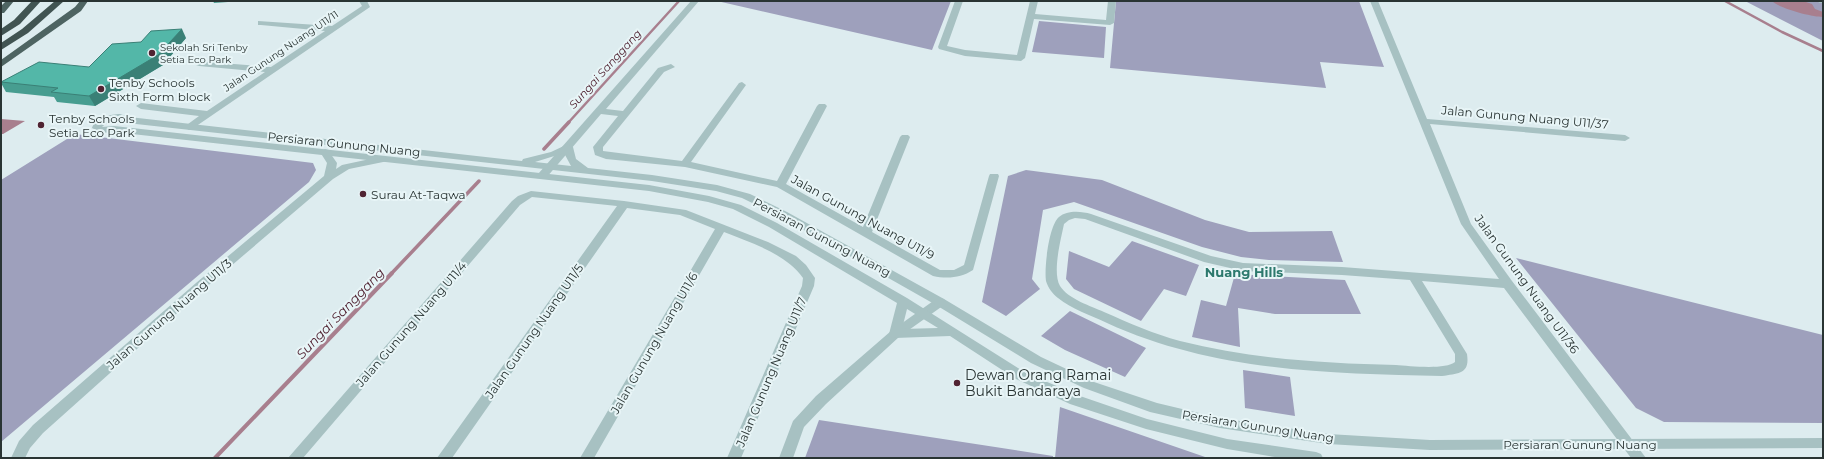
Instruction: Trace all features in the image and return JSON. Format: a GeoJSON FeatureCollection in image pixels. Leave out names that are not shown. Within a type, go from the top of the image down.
{"type":"FeatureCollection","features":[{"type":"Feature","properties":{"kind":"highway"},"geometry":{"type":"LineString","coordinates":[[1,11],[10,1]]}},
{"type":"Feature","properties":{"kind":"highway"},"geometry":{"type":"LineString","coordinates":[[1,34],[17,22],[37,1]]}},
{"type":"Feature","properties":{"kind":"highway"},"geometry":{"type":"LineString","coordinates":[[1,47],[25,31],[60,1]]}},
{"type":"Feature","properties":{"kind":"highway"},"geometry":{"type":"LineString","coordinates":[[1,64],[68,18],[84,1]]}},
{"type":"Feature","properties":{"kind":"street"},"geometry":{"type":"LineString","coordinates":[[542,176],[695,1]]}},
{"type":"Feature","properties":{"kind":"street"},"geometry":{"type":"LineString","coordinates":[[959,1],[942,47],[965,53],[1021,58],[1034,1]]}},
{"type":"Feature","properties":{"kind":"street"},"geometry":{"type":"LineString","coordinates":[[1031,16],[1110,23],[1112,1]]}},
{"type":"Feature","properties":{"kind":"street","name":"Jalan Gunung Nuang U11/36"},"geometry":{"type":"LineString","coordinates":[[1374,1],[1466,224],[1508,284],[1639,458]]}},
{"type":"Feature","properties":{"kind":"street","name":"Jalan Gunung Nuang U11/11"},"geometry":{"type":"LineString","coordinates":[[189,127],[333,29],[365,4]]}},
{"type":"Feature","properties":{"kind":"street"},"geometry":{"type":"LineString","coordinates":[[261,23],[333,29]]}},
{"type":"Feature","properties":{"kind":"street"},"geometry":{"type":"LineString","coordinates":[[199,63],[273,70]]}},
{"type":"Feature","properties":{"kind":"street","name":"Jalan Gunung Nuang U11/9"},"geometry":{"type":"LineString","coordinates":[[671,67],[661,70],[598,147],[598,152],[606,156],[685,164],[780,185],[937,273],[948,274],[961,273],[969,267],[994,176]]}},
{"type":"Feature","properties":{"kind":"street"},"geometry":{"type":"LineString","coordinates":[[685,164],[742,85]]}},
{"type":"Feature","properties":{"kind":"street"},"geometry":{"type":"LineString","coordinates":[[141,106],[209,114]]}},
{"type":"Feature","properties":{"kind":"street"},"geometry":{"type":"LineString","coordinates":[[780,185],[822,106]]}},
{"type":"Feature","properties":{"kind":"street"},"geometry":{"type":"LineString","coordinates":[[599,111],[625,114]]}},
{"type":"Feature","properties":{"kind":"street","name":"Persiaran Gunung Nuang"},"geometry":{"type":"LineString","coordinates":[[1316,458],[1227,444],[1146,424],[1075,400],[1021,376],[923,313],[773,225],[737,207],[709,199],[649,188],[114,129],[102,130],[97,128],[103,121],[118,117],[125,118],[127,120],[652,178],[717,188],[746,196],[783,214],[940,302],[1036,360],[1089,385],[1155,408],[1220,423],[1328,439],[1430,445],[1823,443]]}},
{"type":"Feature","properties":{"kind":"street","name":"Jalan Gunung Nuang U11/37"},"geometry":{"type":"LineString","coordinates":[[1424,121],[1625,138]]}},
{"type":"Feature","properties":{"kind":"street"},"geometry":{"type":"LineString","coordinates":[[866,233],[905,136]]}},
{"type":"Feature","properties":{"kind":"street"},"geometry":{"type":"LineString","coordinates":[[515,163],[555,154],[568,146]]}},
{"type":"Feature","properties":{"kind":"street"},"geometry":{"type":"LineString","coordinates":[[568,146],[568,156],[574,164],[584,171]]}},
{"type":"Feature","properties":{"kind":"street"},"geometry":{"type":"LineString","coordinates":[[325,152],[332,162],[329,177]]}},
{"type":"Feature","properties":{"kind":"street","name":"Jalan Gunung Nuang U11/3"},"geometry":{"type":"LineString","coordinates":[[18,458],[24,445],[38,429],[200,286],[329,177],[346,168],[384,159]]}},
{"type":"Feature","properties":{"kind":"street","name":"Jalan Gunung Nuang U11/4"},"geometry":{"type":"LineString","coordinates":[[295,458],[522,198],[531,194],[624,204]]}},
{"type":"Feature","properties":{"kind":"street"},"geometry":{"type":"LineString","coordinates":[[624,204],[682,212],[721,227]]}},
{"type":"Feature","properties":{"kind":"street","name":"Jalan Gunung Nuang U11/5"},"geometry":{"type":"LineString","coordinates":[[444,458],[624,204]]}},
{"type":"Feature","properties":{"kind":"street"},"geometry":{"type":"LineString","coordinates":[[1413,276],[1461,354],[1462,364],[1456,369],[1442,371],[1347,370],[1304,367],[1259,361],[1176,345],[1111,321],[1069,299],[1056,289],[1051,274],[1059,223],[1063,217],[1072,215],[1087,216],[1208,259],[1243,267],[1413,276],[1508,284]]}},
{"type":"Feature","properties":{"kind":"street","name":"Jalan Gunung Nuang U11/7"},"geometry":{"type":"LineString","coordinates":[[721,227],[764,244],[792,259],[802,268],[809,278],[808,286],[734,458]]}},
{"type":"Feature","properties":{"kind":"street","name":"Jalan Gunung Nuang U11/6"},"geometry":{"type":"LineString","coordinates":[[587,458],[721,227]]}},
{"type":"Feature","properties":{"kind":"street"},"geometry":{"type":"LineString","coordinates":[[895,334],[903,301]]}},
{"type":"Feature","properties":{"kind":"street"},"geometry":{"type":"LineString","coordinates":[[786,458],[798,425],[821,400],[895,334],[940,302]]}},
{"type":"Feature","properties":{"kind":"street"},"geometry":{"type":"LineString","coordinates":[[895,334],[952,332]]}},
{"type":"Feature","properties":{"kind":"shaded area"},"geometry":{"type":"Polygon","coordinates":[[[717,1],[951,1],[932,50],[717,1]]]}},
{"type":"Feature","properties":{"kind":"shaded area"},"geometry":{"type":"Polygon","coordinates":[[[1116,1],[1359,1],[1384,67],[1320,62],[1326,88],[1110,68],[1116,1]]]}},
{"type":"Feature","properties":{"kind":"shaded area"},"geometry":{"type":"Polygon","coordinates":[[[1745,1],[1823,1],[1823,41],[1745,1]]]}},
{"type":"Feature","properties":{"kind":"shaded area"},"geometry":{"type":"Polygon","coordinates":[[[1772,1],[1803,1],[1812,4],[1815,9],[1823,12],[1823,17],[1796,12],[1782,7],[1772,1]]]}},
{"type":"Feature","properties":{"kind":"shaded area"},"geometry":{"type":"Polygon","coordinates":[[[1039,21],[1106,27],[1104,58],[1032,52],[1039,21]]]}},
{"type":"Feature","properties":{"kind":"shaded area"},"geometry":{"type":"Polygon","coordinates":[[[1,119],[25,121],[1,134],[1,119]]]}},
{"type":"Feature","properties":{"kind":"shaded area"},"geometry":{"type":"Polygon","coordinates":[[[75,134],[313,163],[316,170],[309,182],[1,442],[1,180],[75,134]]]}},
{"type":"Feature","properties":{"kind":"shaded area"},"geometry":{"type":"Polygon","coordinates":[[[1026,170],[1102,180],[1205,220],[1249,232],[1332,231],[1343,262],[1269,260],[1241,257],[1202,247],[1074,202],[1043,210],[1032,279],[1040,289],[1006,316],[982,302],[1008,176],[1026,170]]]}},
{"type":"Feature","properties":{"kind":"shaded area"},"geometry":{"type":"Polygon","coordinates":[[[1132,241],[1199,265],[1186,296],[1164,289],[1141,321],[1074,289],[1066,279],[1069,251],[1109,267],[1132,241]]]}},
{"type":"Feature","properties":{"kind":"shaded area"},"geometry":{"type":"Polygon","coordinates":[[[1516,258],[1823,335],[1823,423],[1664,422],[1636,408],[1516,258]]]}},
{"type":"Feature","properties":{"kind":"shaded area"},"geometry":{"type":"Polygon","coordinates":[[[1235,274],[1345,280],[1361,314],[1275,314],[1238,308],[1240,347],[1192,337],[1201,300],[1226,306],[1235,274]]]}},
{"type":"Feature","properties":{"kind":"shaded area"},"geometry":{"type":"Polygon","coordinates":[[[1070,311],[1146,348],[1125,377],[1065,350],[1041,336],[1070,311]]]}},
{"type":"Feature","properties":{"kind":"shaded area"},"geometry":{"type":"Polygon","coordinates":[[[1243,370],[1290,377],[1295,416],[1245,408],[1243,370]]]}},
{"type":"Feature","properties":{"kind":"shaded area"},"geometry":{"type":"Polygon","coordinates":[[[1060,407],[1208,458],[1055,458],[1060,407]]]}},
{"type":"Feature","properties":{"kind":"shaded area"},"geometry":{"type":"Polygon","coordinates":[[[819,420],[1053,456],[1053,458],[805,458],[819,420]]]}},
{"type":"Feature","properties":{"kind":"building"},"geometry":{"type":"Polygon","coordinates":[[[182,29],[158,55],[89,96],[51,92],[58,88],[1,82],[39,62],[89,67],[112,44],[141,42],[151,31],[182,29]]]}},
{"type":"Feature","properties":{"kind":"waterway","name":"Sungai Sanggang"},"geometry":{"type":"LineString","coordinates":[[568,123],[679,1]]}},
{"type":"Feature","properties":{"kind":"waterway"},"geometry":{"type":"LineString","coordinates":[[1725,1],[1782,32],[1823,51]]}},
{"type":"Feature","properties":{"kind":"waterway","name":"Sungai Sanggang"},"geometry":{"type":"LineString","coordinates":[[544,149],[569,122]]}},
{"type":"Feature","properties":{"kind":"waterway","name":"Sungai Sanggang"},"geometry":{"type":"LineString","coordinates":[[391,274],[479,181]]}},
{"type":"Feature","properties":{"kind":"waterway","name":"Sungai Sanggang"},"geometry":{"type":"LineString","coordinates":[[215,458],[392,273]]}},
{"type":"Feature","properties":{"kind":"place","name":"Sekolah Sri Tenby Setia Eco Park"},"geometry":{"type":"Point","coordinates":[152,53]}},
{"type":"Feature","properties":{"kind":"place","name":"Tenby Schools Sixth Form block"},"geometry":{"type":"Point","coordinates":[101,89]}},
{"type":"Feature","properties":{"kind":"place","name":"Tenby Schools Setia Eco Park"},"geometry":{"type":"Point","coordinates":[41,125]}},
{"type":"Feature","properties":{"kind":"place","name":"Surau At-Taqwa"},"geometry":{"type":"Point","coordinates":[363,194]}},
{"type":"Feature","properties":{"kind":"place","name":"Dewan Orang Ramai Bukit Bandaraya"},"geometry":{"type":"Point","coordinates":[957,383]}},
{"type":"Feature","properties":{"kind":"district","name":"Nuang Hills"},"geometry":{"type":"Point","coordinates":[1244,272]}}]}
